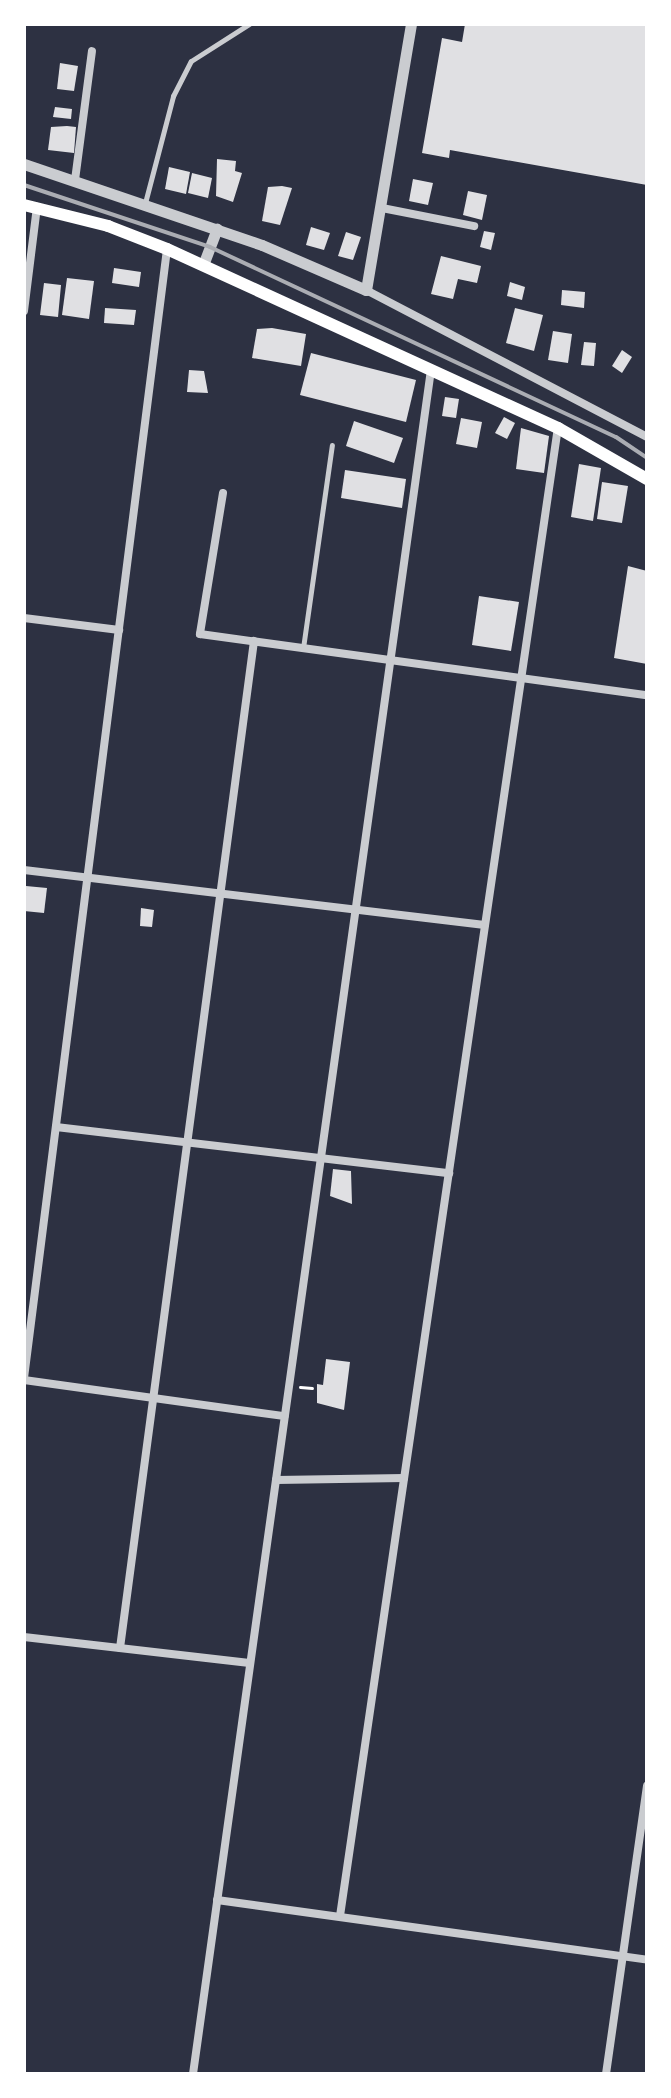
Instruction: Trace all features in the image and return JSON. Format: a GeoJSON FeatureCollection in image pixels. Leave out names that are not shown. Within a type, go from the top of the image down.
{"type":"FeatureCollection","features":[{"type":"Feature","properties":{"kind":"main road"},"geometry":{"type":"LineString","coordinates":[[31,206],[167,249],[558,428],[647,479]]}},
{"type":"Feature","properties":{"kind":"street"},"geometry":{"type":"LineString","coordinates":[[366,290],[411,24]]}},
{"type":"Feature","properties":{"kind":"street"},"geometry":{"type":"LineString","coordinates":[[75,180],[92,51]]}},
{"type":"Feature","properties":{"kind":"street"},"geometry":{"type":"LineString","coordinates":[[24,164],[217,229],[366,290],[647,437]]}},
{"type":"Feature","properties":{"kind":"street"},"geometry":{"type":"LineString","coordinates":[[24,311],[31,206]]}},
{"type":"Feature","properties":{"kind":"street"},"geometry":{"type":"LineString","coordinates":[[382,208],[474,226]]}},
{"type":"Feature","properties":{"kind":"street"},"geometry":{"type":"LineString","coordinates":[[203,265],[217,229]]}},
{"type":"Feature","properties":{"kind":"street"},"geometry":{"type":"LineString","coordinates":[[167,249],[24,1379],[285,1416]]}},
{"type":"Feature","properties":{"kind":"street"},"geometry":{"type":"LineString","coordinates":[[193,2074],[431,369]]}},
{"type":"Feature","properties":{"kind":"street"},"geometry":{"type":"LineString","coordinates":[[340,1916],[558,428]]}},
{"type":"Feature","properties":{"kind":"street"},"geometry":{"type":"LineString","coordinates":[[223,493],[200,634],[647,695]]}},
{"type":"Feature","properties":{"kind":"street"},"geometry":{"type":"LineString","coordinates":[[24,618],[119,630]]}},
{"type":"Feature","properties":{"kind":"street"},"geometry":{"type":"LineString","coordinates":[[120,1648],[254,641]]}},
{"type":"Feature","properties":{"kind":"street"},"geometry":{"type":"LineString","coordinates":[[24,870],[485,925]]}},
{"type":"Feature","properties":{"kind":"street"},"geometry":{"type":"LineString","coordinates":[[56,1127],[449,1173]]}},
{"type":"Feature","properties":{"kind":"street"},"geometry":{"type":"LineString","coordinates":[[276,1480],[404,1478]]}},
{"type":"Feature","properties":{"kind":"street"},"geometry":{"type":"LineString","coordinates":[[24,1637],[250,1663]]}},
{"type":"Feature","properties":{"kind":"street"},"geometry":{"type":"LineString","coordinates":[[606,2074],[647,1786]]}},
{"type":"Feature","properties":{"kind":"street"},"geometry":{"type":"LineString","coordinates":[[217,1900],[647,1960]]}},
{"type":"Feature","properties":{"kind":"lane"},"geometry":{"type":"LineString","coordinates":[[145,203],[173,96],[191,61],[249,24]]}},
{"type":"Feature","properties":{"kind":"lane"},"geometry":{"type":"LineString","coordinates":[[303,648],[332,445]]}},
{"type":"Feature","properties":{"kind":"building"},"geometry":{"type":"Polygon","coordinates":[[[465,24],[647,24],[647,185],[450,150],[449,158],[422,153],[442,38],[462,42],[465,24]]]}},
{"type":"Feature","properties":{"kind":"building"},"geometry":{"type":"Polygon","coordinates":[[[60,63],[78,66],[74,91],[57,89],[60,63]]]}},
{"type":"Feature","properties":{"kind":"building"},"geometry":{"type":"Polygon","coordinates":[[[55,107],[72,109],[71,119],[53,117],[55,107]]]}},
{"type":"Feature","properties":{"kind":"building"},"geometry":{"type":"Polygon","coordinates":[[[51,127],[76,127],[74,153],[48,150],[51,127]]]}},
{"type":"Feature","properties":{"kind":"building"},"geometry":{"type":"Polygon","coordinates":[[[217,159],[236,161],[235,171],[242,173],[233,202],[216,196],[217,159]]]}},
{"type":"Feature","properties":{"kind":"building"},"geometry":{"type":"Polygon","coordinates":[[[169,167],[190,172],[186,194],[165,189],[169,167]]]}},
{"type":"Feature","properties":{"kind":"building"},"geometry":{"type":"Polygon","coordinates":[[[192,173],[212,178],[208,198],[188,193],[192,173]]]}},
{"type":"Feature","properties":{"kind":"building"},"geometry":{"type":"Polygon","coordinates":[[[413,179],[433,183],[428,205],[409,201],[413,179]]]}},
{"type":"Feature","properties":{"kind":"building"},"geometry":{"type":"Polygon","coordinates":[[[268,187],[292,188],[280,225],[262,221],[268,187]]]}},
{"type":"Feature","properties":{"kind":"building"},"geometry":{"type":"Polygon","coordinates":[[[468,191],[487,195],[482,220],[463,215],[468,191]]]}},
{"type":"Feature","properties":{"kind":"building"},"geometry":{"type":"Polygon","coordinates":[[[311,227],[330,233],[324,250],[306,245],[311,227]]]}},
{"type":"Feature","properties":{"kind":"building"},"geometry":{"type":"Polygon","coordinates":[[[484,231],[495,233],[491,250],[480,247],[484,231]]]}},
{"type":"Feature","properties":{"kind":"building"},"geometry":{"type":"Polygon","coordinates":[[[346,232],[361,237],[353,260],[338,256],[346,232]]]}},
{"type":"Feature","properties":{"kind":"building"},"geometry":{"type":"Polygon","coordinates":[[[441,256],[481,266],[477,283],[458,279],[453,299],[431,294],[441,256]]]}},
{"type":"Feature","properties":{"kind":"building"},"geometry":{"type":"Polygon","coordinates":[[[114,268],[141,272],[139,287],[112,283],[114,268]]]}},
{"type":"Feature","properties":{"kind":"building"},"geometry":{"type":"Polygon","coordinates":[[[67,278],[94,281],[89,319],[62,315],[67,278]]]}},
{"type":"Feature","properties":{"kind":"building"},"geometry":{"type":"Polygon","coordinates":[[[510,282],[525,287],[522,300],[507,296],[510,282]]]}},
{"type":"Feature","properties":{"kind":"building"},"geometry":{"type":"Polygon","coordinates":[[[44,283],[61,285],[58,317],[40,315],[44,283]]]}},
{"type":"Feature","properties":{"kind":"building"},"geometry":{"type":"Polygon","coordinates":[[[562,290],[585,292],[584,308],[561,305],[562,290]]]}},
{"type":"Feature","properties":{"kind":"building"},"geometry":{"type":"Polygon","coordinates":[[[105,308],[136,310],[134,325],[104,323],[105,308]]]}},
{"type":"Feature","properties":{"kind":"building"},"geometry":{"type":"Polygon","coordinates":[[[515,308],[543,315],[534,351],[506,343],[515,308]]]}},
{"type":"Feature","properties":{"kind":"building"},"geometry":{"type":"Polygon","coordinates":[[[272,328],[306,334],[301,366],[252,358],[257,329],[272,328]]]}},
{"type":"Feature","properties":{"kind":"building"},"geometry":{"type":"Polygon","coordinates":[[[553,331],[572,334],[568,363],[548,360],[553,331]]]}},
{"type":"Feature","properties":{"kind":"building"},"geometry":{"type":"Polygon","coordinates":[[[584,342],[596,343],[594,366],[581,365],[584,342]]]}},
{"type":"Feature","properties":{"kind":"building"},"geometry":{"type":"Polygon","coordinates":[[[622,350],[632,357],[622,373],[612,366],[622,350]]]}},
{"type":"Feature","properties":{"kind":"building"},"geometry":{"type":"Polygon","coordinates":[[[311,353],[416,380],[406,422],[300,395],[311,353]]]}},
{"type":"Feature","properties":{"kind":"building"},"geometry":{"type":"Polygon","coordinates":[[[189,370],[204,371],[208,393],[187,392],[189,370]]]}},
{"type":"Feature","properties":{"kind":"building"},"geometry":{"type":"Polygon","coordinates":[[[445,397],[459,399],[456,418],[442,416],[445,397]]]}},
{"type":"Feature","properties":{"kind":"building"},"geometry":{"type":"Polygon","coordinates":[[[504,417],[515,423],[507,439],[495,433],[504,417]]]}},
{"type":"Feature","properties":{"kind":"building"},"geometry":{"type":"Polygon","coordinates":[[[461,418],[482,422],[477,448],[456,444],[461,418]]]}},
{"type":"Feature","properties":{"kind":"building"},"geometry":{"type":"Polygon","coordinates":[[[354,421],[403,438],[394,463],[346,446],[354,421]]]}},
{"type":"Feature","properties":{"kind":"building"},"geometry":{"type":"Polygon","coordinates":[[[521,428],[549,436],[544,473],[516,469],[521,428]]]}},
{"type":"Feature","properties":{"kind":"building"},"geometry":{"type":"Polygon","coordinates":[[[579,464],[601,468],[593,521],[571,517],[579,464]]]}},
{"type":"Feature","properties":{"kind":"building"},"geometry":{"type":"Polygon","coordinates":[[[345,470],[406,479],[402,508],[341,498],[345,470]]]}},
{"type":"Feature","properties":{"kind":"building"},"geometry":{"type":"Polygon","coordinates":[[[602,482],[628,486],[622,523],[597,519],[602,482]]]}},
{"type":"Feature","properties":{"kind":"building"},"geometry":{"type":"Polygon","coordinates":[[[628,566],[647,571],[647,664],[614,658],[628,566]]]}},
{"type":"Feature","properties":{"kind":"building"},"geometry":{"type":"Polygon","coordinates":[[[479,596],[519,602],[511,651],[472,645],[479,596]]]}},
{"type":"Feature","properties":{"kind":"building"},"geometry":{"type":"Polygon","coordinates":[[[26,886],[47,888],[44,913],[24,911],[26,886]]]}},
{"type":"Feature","properties":{"kind":"building"},"geometry":{"type":"Polygon","coordinates":[[[141,908],[154,910],[152,927],[140,926],[141,908]]]}},
{"type":"Feature","properties":{"kind":"building"},"geometry":{"type":"Polygon","coordinates":[[[333,1169],[351,1171],[352,1204],[330,1196],[333,1169]]]}},
{"type":"Feature","properties":{"kind":"building"},"geometry":{"type":"Polygon","coordinates":[[[326,1359],[350,1362],[344,1410],[317,1403],[317,1384],[323,1385],[326,1359]]]}},
{"type":"Feature","properties":{"kind":"railway"},"geometry":{"type":"LineString","coordinates":[[24,185],[210,247],[616,437],[647,458]]}}]}
